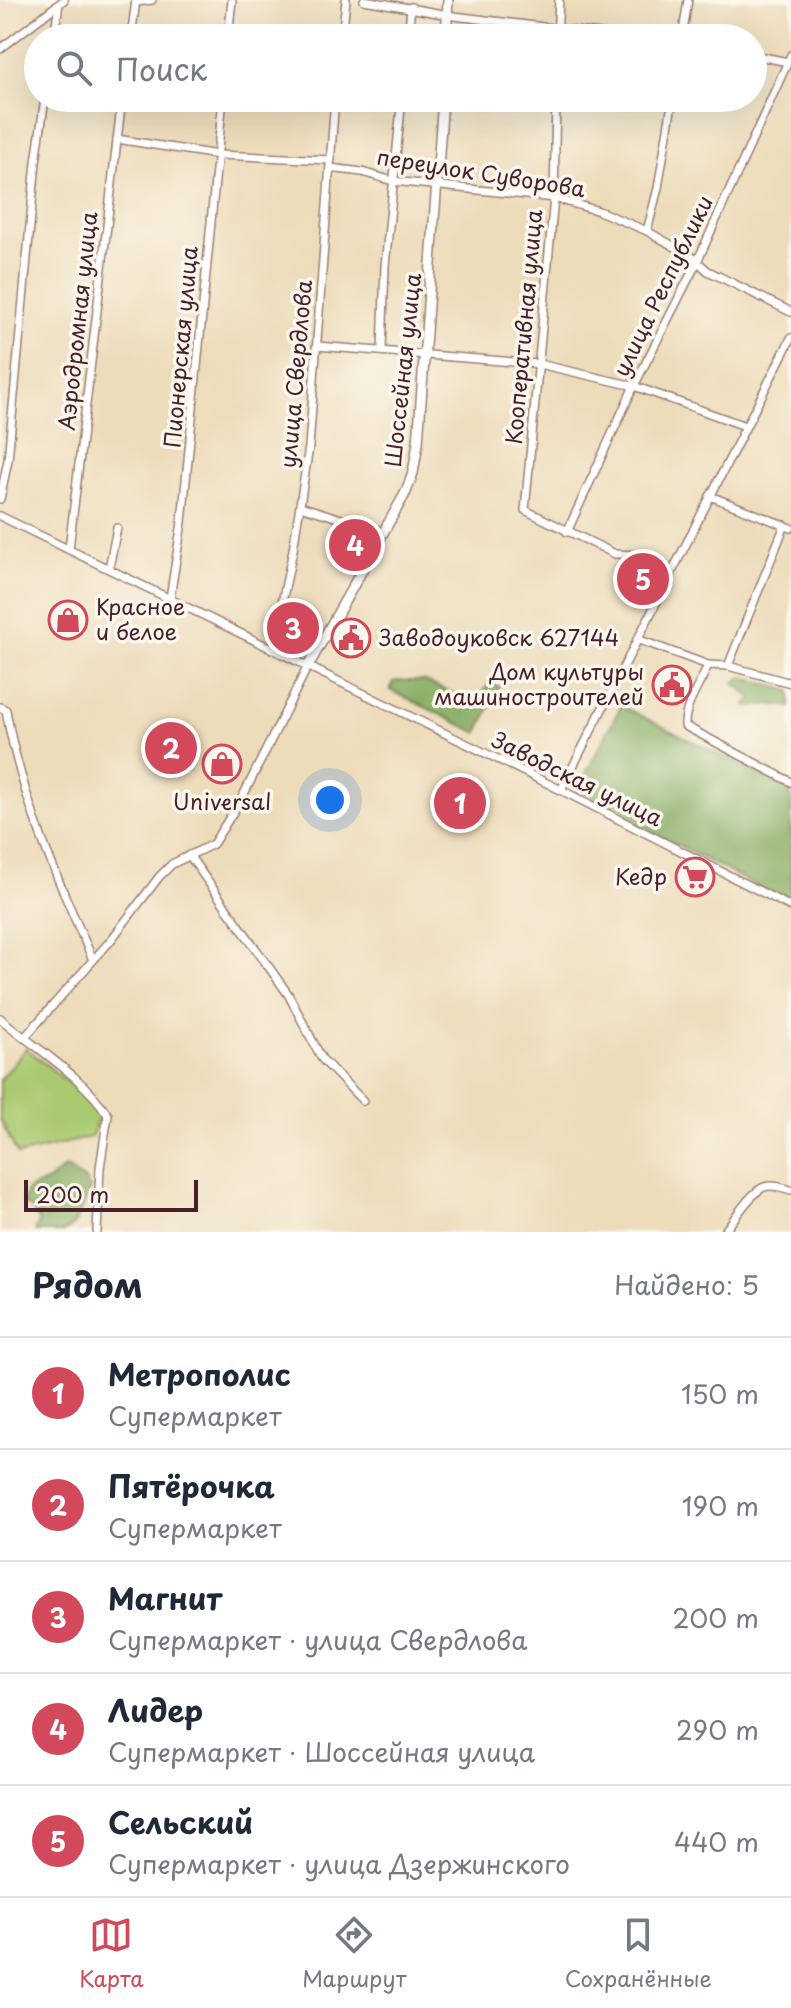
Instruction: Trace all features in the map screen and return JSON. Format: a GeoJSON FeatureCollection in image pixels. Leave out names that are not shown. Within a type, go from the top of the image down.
{"type":"FeatureCollection","features":[{"type":"Feature","properties":{"kind":"main road"},"geometry":{"type":"LineString","coordinates":[[447,24],[448,0]]}},
{"type":"Feature","properties":{"kind":"main road","name":"Шоссейная улица"},"geometry":{"type":"LineString","coordinates":[[307,668],[413,473],[442,112]]}},
{"type":"Feature","properties":{"kind":"street"},"geometry":{"type":"LineString","coordinates":[[133,24],[136,1],[152,0]]}},
{"type":"Feature","properties":{"kind":"street"},"geometry":{"type":"LineString","coordinates":[[229,24],[232,0]]}},
{"type":"Feature","properties":{"kind":"street"},"geometry":{"type":"LineString","coordinates":[[343,24],[346,0]]}},
{"type":"Feature","properties":{"kind":"street"},"geometry":{"type":"LineString","coordinates":[[364,0],[532,24]]}},
{"type":"Feature","properties":{"kind":"street"},"geometry":{"type":"LineString","coordinates":[[558,24],[559,0]]}},
{"type":"Feature","properties":{"kind":"street"},"geometry":{"type":"LineString","coordinates":[[684,24],[688,0]]}},
{"type":"Feature","properties":{"kind":"street"},"geometry":{"type":"LineString","coordinates":[[57,24],[62,2]]}},
{"type":"Feature","properties":{"kind":"street"},"geometry":{"type":"LineString","coordinates":[[33,24],[62,2]]}},
{"type":"Feature","properties":{"kind":"street"},"geometry":{"type":"LineString","coordinates":[[409,24],[411,7]]}},
{"type":"Feature","properties":{"kind":"street"},"geometry":{"type":"LineString","coordinates":[[0,49],[24,31]]}},
{"type":"Feature","properties":{"kind":"street"},"geometry":{"type":"LineString","coordinates":[[767,56],[789,58]]}},
{"type":"Feature","properties":{"kind":"street","name":"улица Республики"},"geometry":{"type":"LineString","coordinates":[[767,107],[789,58]]}},
{"type":"Feature","properties":{"kind":"street"},"geometry":{"type":"LineString","coordinates":[[0,499],[8,460],[43,112]]}},
{"type":"Feature","properties":{"kind":"street","name":"Аэродромная улица"},"geometry":{"type":"LineString","coordinates":[[69,549],[120,112]]}},
{"type":"Feature","properties":{"kind":"street","name":"Пионерская улица"},"geometry":{"type":"LineString","coordinates":[[170,598],[182,522],[222,112]]}},
{"type":"Feature","properties":{"kind":"street","name":"улица Свердлова"},"geometry":{"type":"LineString","coordinates":[[272,650],[309,447],[334,112]]}},
{"type":"Feature","properties":{"kind":"street"},"geometry":{"type":"LineString","coordinates":[[382,351],[385,266],[400,112]]}},
{"type":"Feature","properties":{"kind":"street","name":"Кооперативная улица"},"geometry":{"type":"LineString","coordinates":[[556,112],[554,198],[525,510],[567,532]]}},
{"type":"Feature","properties":{"kind":"street"},"geometry":{"type":"LineString","coordinates":[[647,231],[658,188],[671,112]]}},
{"type":"Feature","properties":{"kind":"street","name":"улица Республики"},"geometry":{"type":"LineString","coordinates":[[567,532],[634,386],[697,262],[765,112]]}},
{"type":"Feature","properties":{"kind":"street","name":"переулок Суворова"},"geometry":{"type":"LineString","coordinates":[[117,139],[218,155],[331,164],[393,181],[554,198],[599,211],[647,231],[708,271],[791,312]]}},
{"type":"Feature","properties":{"kind":"street"},"geometry":{"type":"LineString","coordinates":[[561,790],[791,338]]}},
{"type":"Feature","properties":{"kind":"street"},"geometry":{"type":"LineString","coordinates":[[317,346],[539,364],[634,386],[745,426]]}},
{"type":"Feature","properties":{"kind":"street"},"geometry":{"type":"LineString","coordinates":[[710,496],[788,527],[728,666]]}},
{"type":"Feature","properties":{"kind":"street"},"geometry":{"type":"LineString","coordinates":[[300,506],[383,532]]}},
{"type":"Feature","properties":{"kind":"street","name":"Заводская улица"},"geometry":{"type":"LineString","coordinates":[[0,516],[561,790],[791,907]]}},
{"type":"Feature","properties":{"kind":"street"},"geometry":{"type":"LineString","coordinates":[[109,568],[117,528]]}},
{"type":"Feature","properties":{"kind":"street"},"geometry":{"type":"LineString","coordinates":[[567,532],[615,554],[637,555],[670,573]]}},
{"type":"Feature","properties":{"kind":"street"},"geometry":{"type":"LineString","coordinates":[[637,639],[708,665],[728,666],[791,683]]}},
{"type":"Feature","properties":{"kind":"street"},"geometry":{"type":"LineString","coordinates":[[708,665],[685,715],[685,726],[790,780]]}},
{"type":"Feature","properties":{"kind":"street"},"geometry":{"type":"LineString","coordinates":[[24,1038],[111,940],[159,877],[172,864],[213,844],[228,822],[307,668]]}},
{"type":"Feature","properties":{"kind":"street"},"geometry":{"type":"LineString","coordinates":[[0,707],[6,710],[13,752],[48,855],[93,960]]}},
{"type":"Feature","properties":{"kind":"street"},"geometry":{"type":"LineString","coordinates":[[189,855],[288,994],[322,1059],[363,1101]]}},
{"type":"Feature","properties":{"kind":"street"},"geometry":{"type":"LineString","coordinates":[[0,1018],[98,1100],[108,1115],[100,1168],[97,1232]]}},
{"type":"Feature","properties":{"kind":"street"},"geometry":{"type":"LineString","coordinates":[[724,1232],[756,1193],[774,1186],[791,1190]]}},
{"type":"Feature","properties":{"kind":"green space"},"geometry":{"type":"Polygon","coordinates":[[[742,677],[791,691],[791,707],[746,705],[752,698],[734,683],[742,677]]]}},
{"type":"Feature","properties":{"kind":"green space"},"geometry":{"type":"Polygon","coordinates":[[[394,681],[424,681],[452,693],[474,708],[490,682],[499,687],[478,733],[390,690],[394,681]]]}},
{"type":"Feature","properties":{"kind":"green space"},"geometry":{"type":"Polygon","coordinates":[[[621,706],[791,790],[791,904],[576,792],[621,706]]]}},
{"type":"Feature","properties":{"kind":"green space"},"geometry":{"type":"Polygon","coordinates":[[[26,1048],[102,1111],[91,1137],[18,1155],[0,1119],[0,1080],[26,1048]]]}},
{"type":"Feature","properties":{"kind":"green space"},"geometry":{"type":"Polygon","coordinates":[[[65,1167],[85,1180],[90,1188],[80,1214],[72,1226],[62,1232],[35,1232],[39,1222],[33,1210],[23,1203],[27,1190],[48,1181],[65,1167]]]}},
{"type":"Feature","properties":{"kind":"place","name":"Лидер"},"geometry":{"type":"Point","coordinates":[355,545]}},
{"type":"Feature","properties":{"kind":"place","name":"Сельский"},"geometry":{"type":"Point","coordinates":[643,579]}},
{"type":"Feature","properties":{"kind":"place","name":"Красное и белое"},"geometry":{"type":"Point","coordinates":[68,620]}},
{"type":"Feature","properties":{"kind":"place","name":"Магнит"},"geometry":{"type":"Point","coordinates":[293,628]}},
{"type":"Feature","properties":{"kind":"place","name":"Заводоуковск 627144"},"geometry":{"type":"Point","coordinates":[351,638]}},
{"type":"Feature","properties":{"kind":"place","name":"Дом культуры машиностроителей"},"geometry":{"type":"Point","coordinates":[672,685]}},
{"type":"Feature","properties":{"kind":"place","name":"Пятёрочка"},"geometry":{"type":"Point","coordinates":[171,748]}},
{"type":"Feature","properties":{"kind":"place","name":"Universal"},"geometry":{"type":"Point","coordinates":[222,764]}},
{"type":"Feature","properties":{"kind":"place","name":"Метрополис"},"geometry":{"type":"Point","coordinates":[460,803]}},
{"type":"Feature","properties":{"kind":"place","name":"Кедр"},"geometry":{"type":"Point","coordinates":[695,877]}}]}
